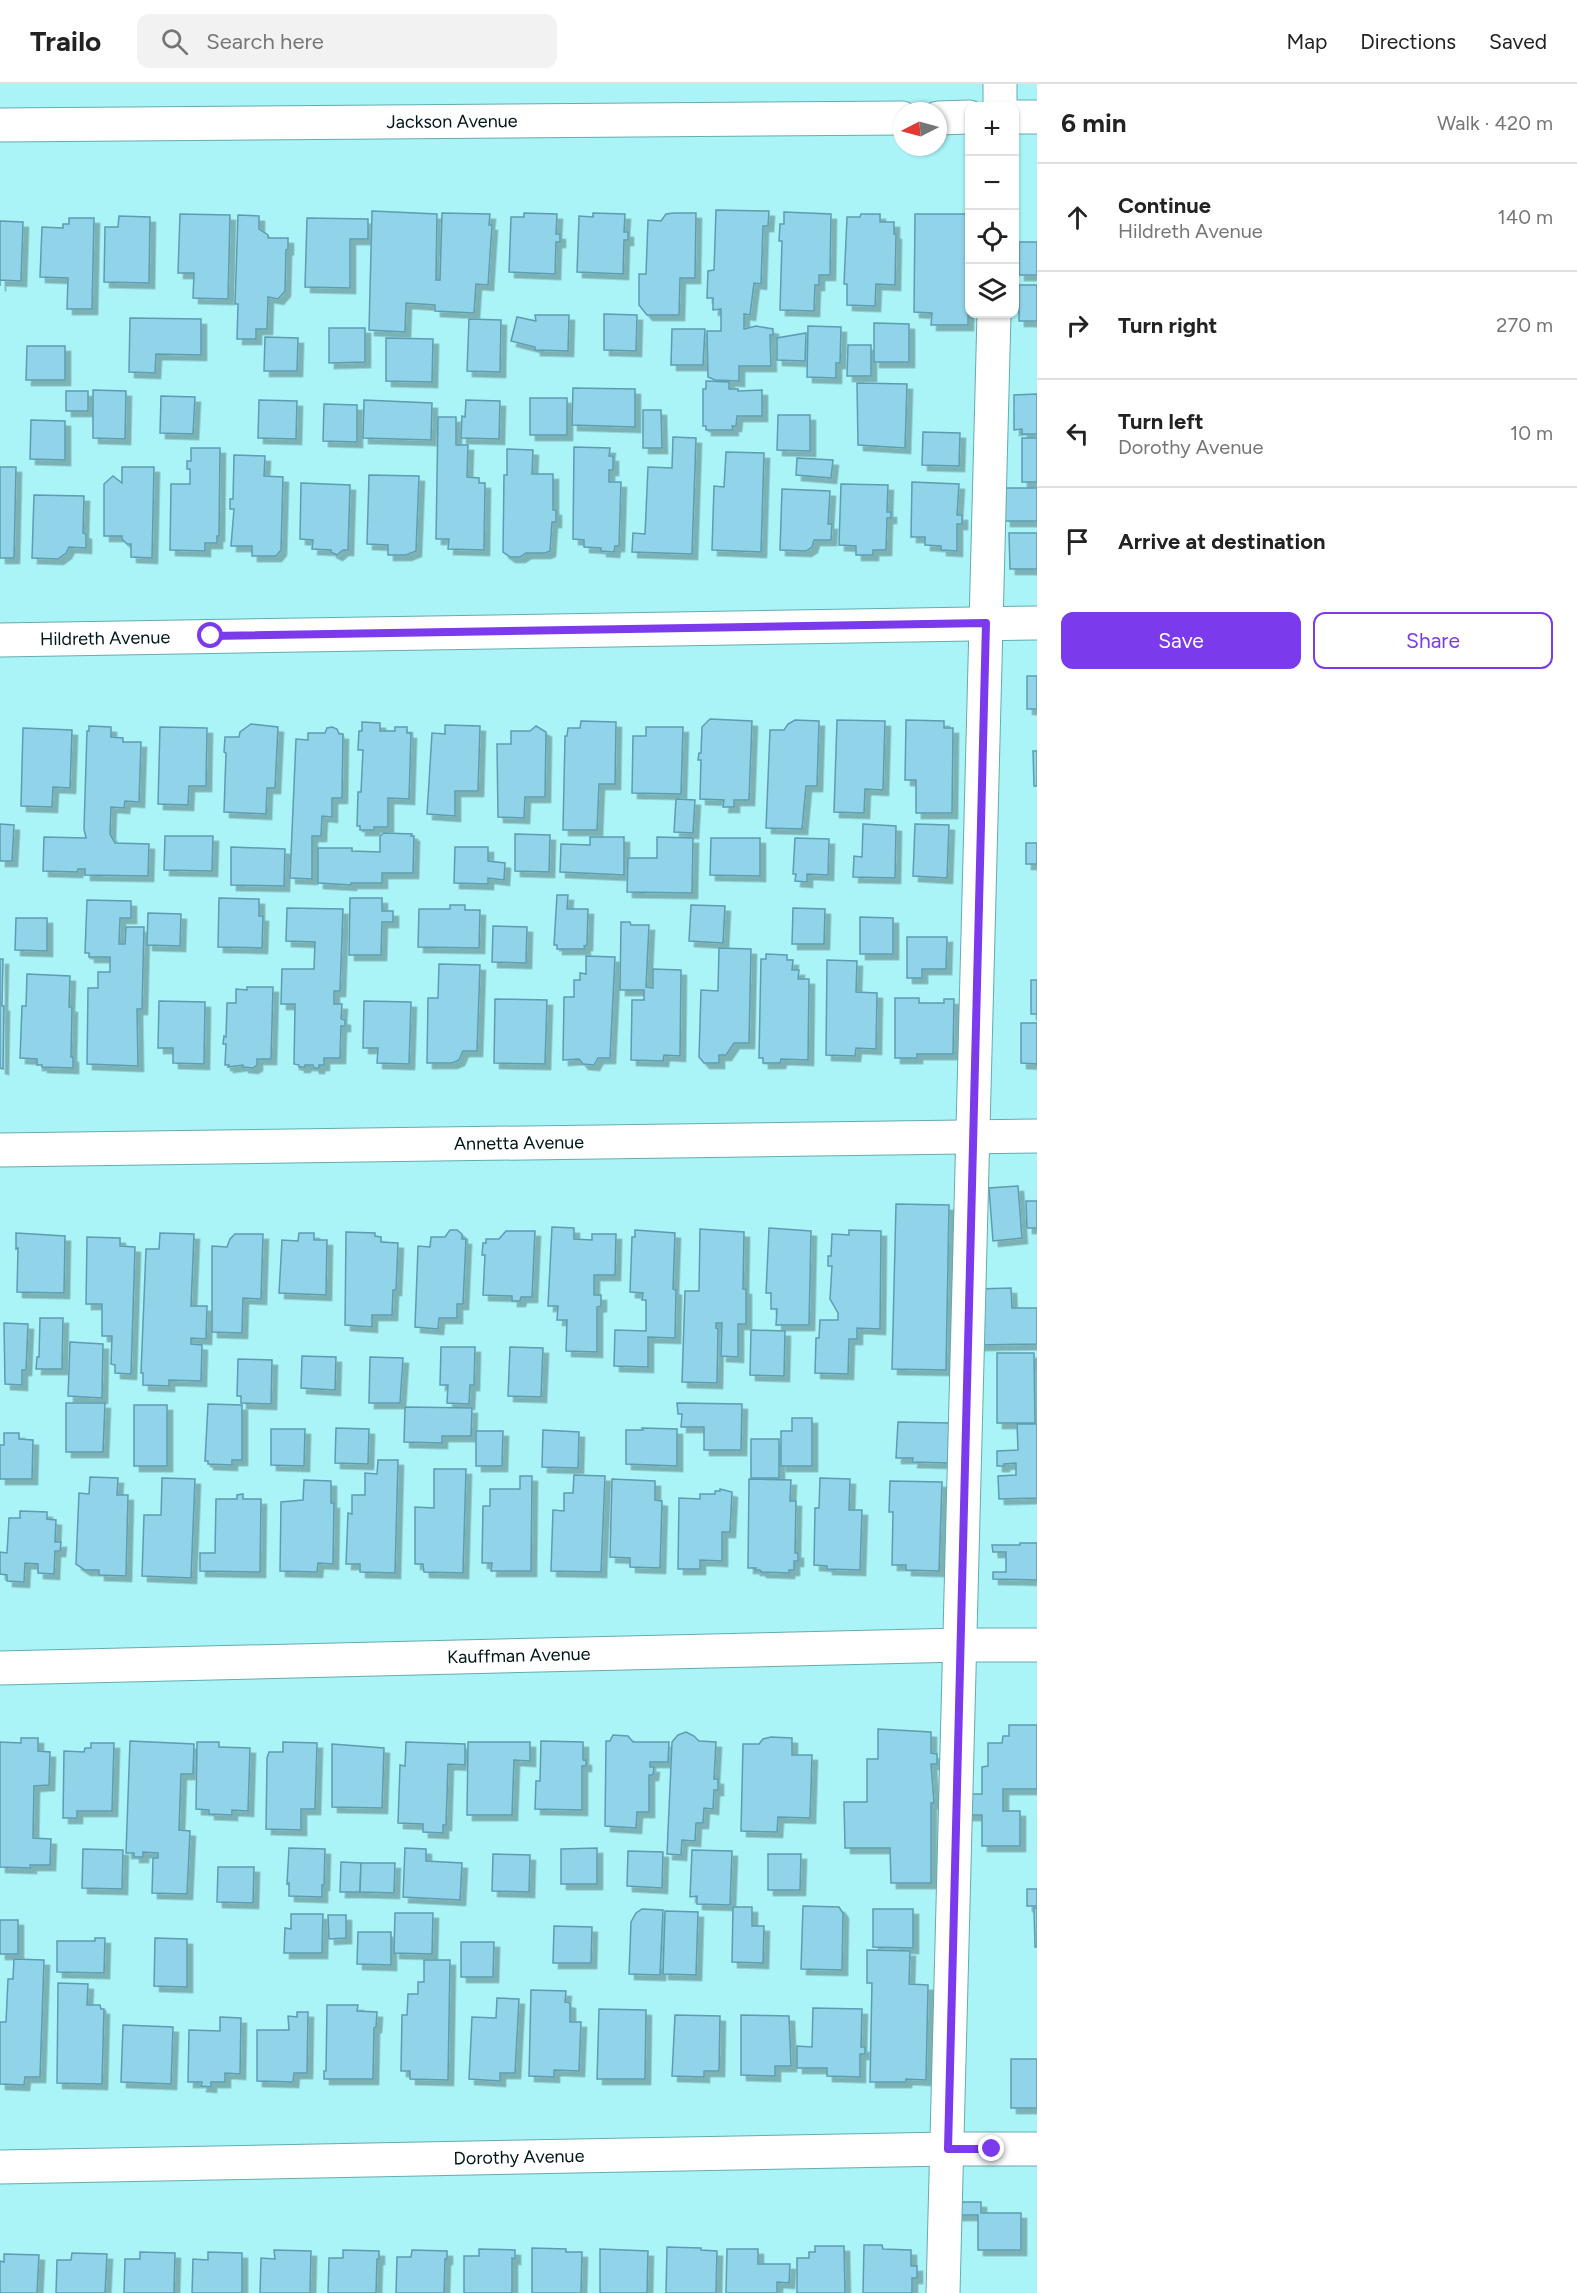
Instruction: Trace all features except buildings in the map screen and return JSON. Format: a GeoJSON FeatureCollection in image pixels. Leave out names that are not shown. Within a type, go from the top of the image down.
{"type":"FeatureCollection","features":[{"type":"Feature","properties":{"kind":"street"},"geometry":{"type":"LineString","coordinates":[[1000,84],[1000,102]]}},
{"type":"Feature","properties":{"kind":"street"},"geometry":{"type":"LineString","coordinates":[[947,118],[965,117]]}},
{"type":"Feature","properties":{"kind":"street"},"geometry":{"type":"LineString","coordinates":[[1019,117],[1037,117]]}},
{"type":"Feature","properties":{"kind":"street","name":"Jackson Avenue"},"geometry":{"type":"LineString","coordinates":[[0,125],[893,118]]}},
{"type":"Feature","properties":{"kind":"street"},"geometry":{"type":"LineString","coordinates":[[943,2293],[994,318]]}},
{"type":"Feature","properties":{"kind":"street","name":"Hildreth Avenue"},"geometry":{"type":"LineString","coordinates":[[0,640],[1037,623]]}},
{"type":"Feature","properties":{"kind":"street","name":"Annetta Avenue"},"geometry":{"type":"LineString","coordinates":[[0,1150],[1037,1136]]}},
{"type":"Feature","properties":{"kind":"street","name":"Kauffman Avenue"},"geometry":{"type":"LineString","coordinates":[[0,1668],[1037,1645]]}},
{"type":"Feature","properties":{"kind":"street","name":"Dorothy Avenue"},"geometry":{"type":"LineString","coordinates":[[0,2168],[1037,2149]]}},
{"type":"Feature","properties":{"kind":"route"},"geometry":{"type":"LineString","coordinates":[[211,636],[986,623],[948,2149],[992,2149]]}}]}
